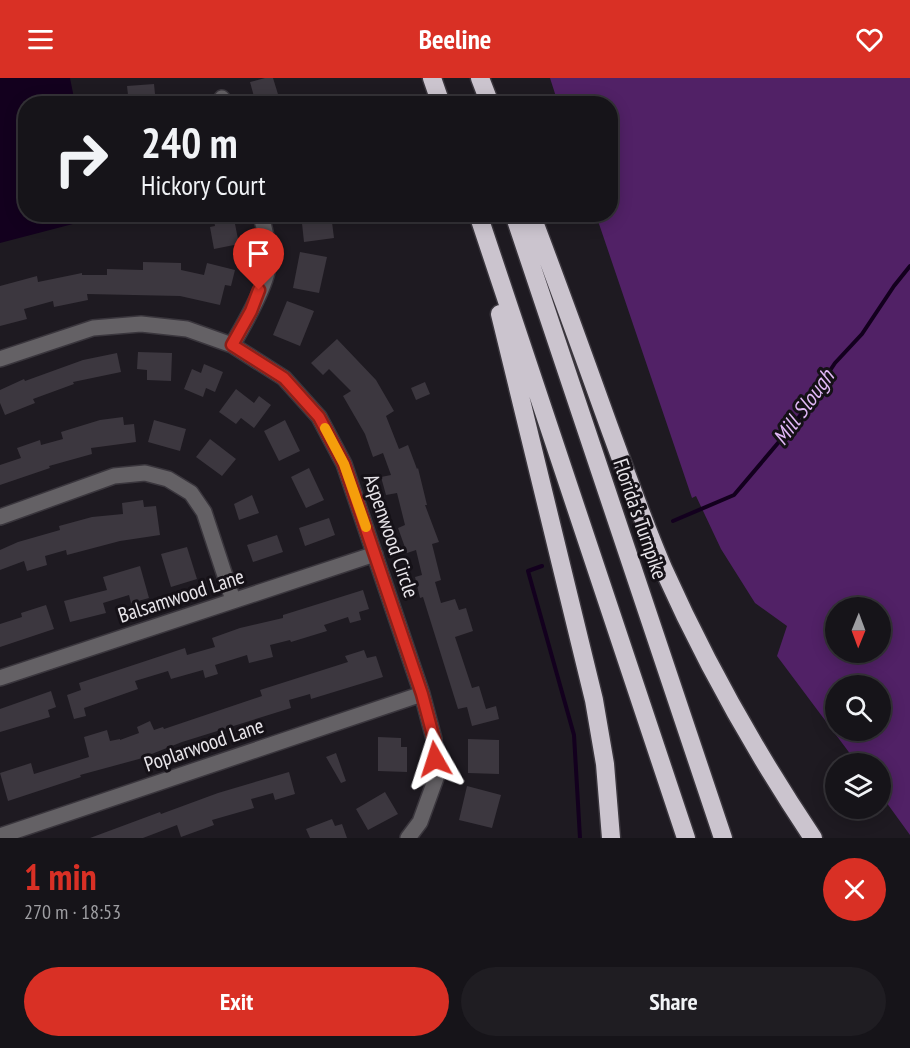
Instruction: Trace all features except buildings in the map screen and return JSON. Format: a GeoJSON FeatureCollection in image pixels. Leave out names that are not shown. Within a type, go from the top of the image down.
{"type":"FeatureCollection","features":[{"type":"Feature","properties":{"kind":"highway"},"geometry":{"type":"LineString","coordinates":[[432,78],[438,96]]}},
{"type":"Feature","properties":{"kind":"highway"},"geometry":{"type":"LineString","coordinates":[[468,78],[474,96]]}},
{"type":"Feature","properties":{"kind":"highway"},"geometry":{"type":"LineString","coordinates":[[480,78],[487,96]]}},
{"type":"Feature","properties":{"kind":"highway"},"geometry":{"type":"LineString","coordinates":[[481,222],[686,838]]}},
{"type":"Feature","properties":{"kind":"highway","name":"Florida's Turnpike"},"geometry":{"type":"LineString","coordinates":[[516,222],[723,838]]}},
{"type":"Feature","properties":{"kind":"highway"},"geometry":{"type":"LineString","coordinates":[[534,222],[633,492],[663,567],[696,638],[736,712],[777,785],[813,838]]}},
{"type":"Feature","properties":{"kind":"highway"},"geometry":{"type":"LineString","coordinates":[[484,233],[501,319],[594,700],[604,764],[611,838]]}},
{"type":"Feature","properties":{"kind":"street"},"geometry":{"type":"LineString","coordinates":[[232,345],[251,311],[268,269],[262,222]]}},
{"type":"Feature","properties":{"kind":"street","name":"Aspenwood Circle"},"geometry":{"type":"LineString","coordinates":[[0,359],[93,328],[141,324],[187,328],[232,345],[284,378],[319,417],[344,464],[422,694],[434,739],[436,778],[420,822],[408,838]]}},
{"type":"Feature","properties":{"kind":"street"},"geometry":{"type":"LineString","coordinates":[[0,517],[114,476],[145,473],[168,479],[191,493],[204,512],[233,600]]}},
{"type":"Feature","properties":{"kind":"street","name":"Balsamwood Lane"},"geometry":{"type":"LineString","coordinates":[[0,678],[375,554]]}},
{"type":"Feature","properties":{"kind":"street","name":"Poplarwood Lane"},"geometry":{"type":"LineString","coordinates":[[0,836],[422,694]]}},
{"type":"Feature","properties":{"kind":"shaded area"},"geometry":{"type":"Polygon","coordinates":[[[0,78],[70,78],[74,96],[18,96],[18,222],[80,222],[0,243],[0,78]]]}},
{"type":"Feature","properties":{"kind":"shaded area"},"geometry":{"type":"Polygon","coordinates":[[[550,78],[910,78],[910,835],[891,809],[891,753],[850,753],[841,741],[891,741],[891,675],[825,675],[825,720],[777,656],[787,626],[755,603],[721,549],[696,496],[692,498],[598,222],[618,222],[618,96],[556,96],[550,78]]]}},
{"type":"Feature","properties":{"kind":"waterway","name":"Mill Slough"},"geometry":{"type":"LineString","coordinates":[[673,521],[734,495],[795,423],[835,363],[862,334],[910,266]]}},
{"type":"Feature","properties":{"kind":"waterway","name":"Mill Slough"},"geometry":{"type":"LineString","coordinates":[[542,566],[528,571],[574,735],[580,838]]}},
{"type":"Feature","properties":{"kind":"slow traffic"},"geometry":{"type":"LineString","coordinates":[[325,428],[344,464],[366,527]]}},
{"type":"Feature","properties":{"kind":"route"},"geometry":{"type":"LineString","coordinates":[[259,290],[251,311],[232,345],[284,378],[319,417],[344,464],[422,694],[434,739],[435,759]]}}]}
